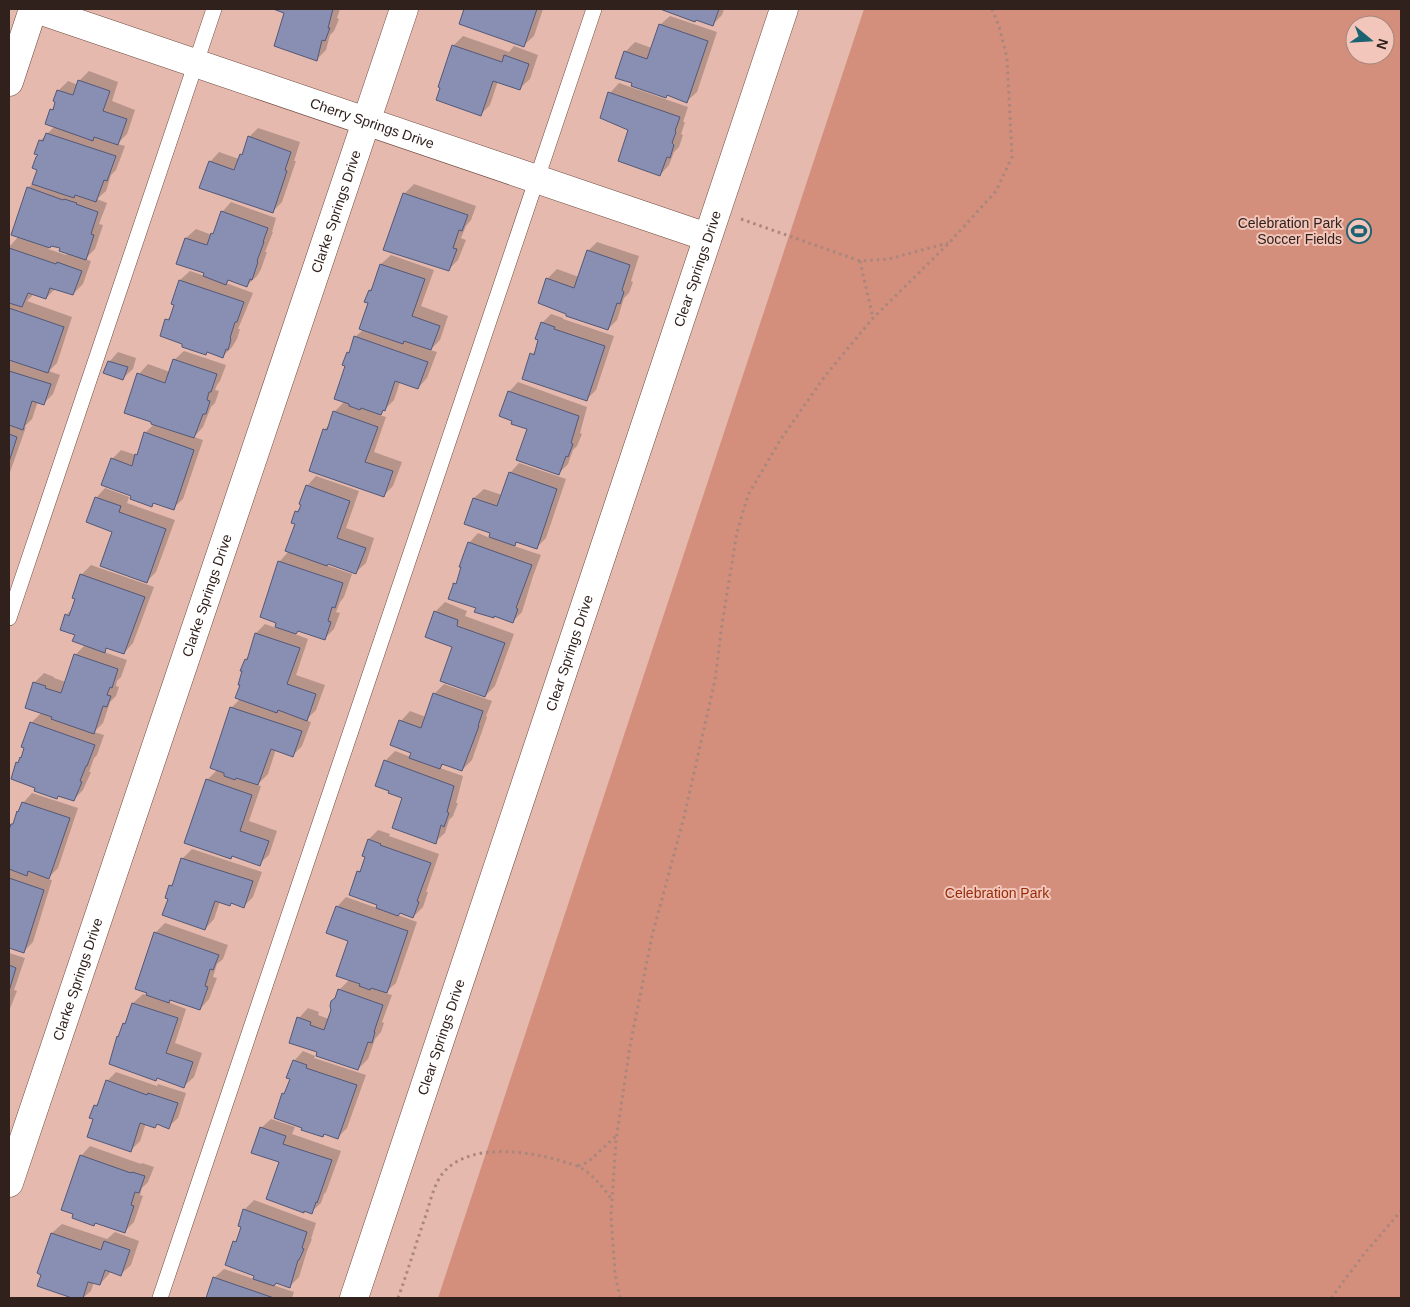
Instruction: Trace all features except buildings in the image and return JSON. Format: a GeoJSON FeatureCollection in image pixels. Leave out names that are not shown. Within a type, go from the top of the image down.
{"type":"FeatureCollection","features":[{"type":"Feature","properties":{"kind":"street","name":"Cherry Springs Drive"},"geometry":{"type":"LineString","coordinates":[[35,9],[707,237]]}},
{"type":"Feature","properties":{"kind":"street"},"geometry":{"type":"LineString","coordinates":[[9,82],[35,9]]}},
{"type":"Feature","properties":{"kind":"street","name":"Clarke Springs Drive"},"geometry":{"type":"LineString","coordinates":[[9,1182],[404,9]]}},
{"type":"Feature","properties":{"kind":"street","name":"Clear Springs Drive"},"geometry":{"type":"LineString","coordinates":[[354,1298],[784,9]]}},
{"type":"Feature","properties":{"kind":"lane"},"geometry":{"type":"LineString","coordinates":[[9,618],[214,9]]}},
{"type":"Feature","properties":{"kind":"lane"},"geometry":{"type":"LineString","coordinates":[[160,1298],[594,9]]}},
{"type":"Feature","properties":{"kind":"path"},"geometry":{"type":"LineString","coordinates":[[620,1298],[615,1272],[611,1216],[617,1135],[630,1046],[652,936],[684,817],[713,689],[737,532],[748,496],[786,431],[825,376],[873,318],[949,243],[996,191],[1012,157],[1007,58],[999,26],[992,9]]}},
{"type":"Feature","properties":{"kind":"path"},"geometry":{"type":"LineString","coordinates":[[716,210],[860,262],[889,258],[949,243]]}},
{"type":"Feature","properties":{"kind":"path"},"geometry":{"type":"LineString","coordinates":[[860,262],[873,318]]}},
{"type":"Feature","properties":{"kind":"path"},"geometry":{"type":"LineString","coordinates":[[578,1166],[588,1162],[617,1135]]}},
{"type":"Feature","properties":{"kind":"path"},"geometry":{"type":"LineString","coordinates":[[398,1298],[433,1192],[442,1174],[456,1162],[474,1155],[490,1152],[514,1152],[549,1158],[578,1166],[596,1180],[612,1200]]}},
{"type":"Feature","properties":{"kind":"path"},"geometry":{"type":"LineString","coordinates":[[1331,1298],[1364,1254],[1401,1211]]}},
{"type":"Feature","properties":{"kind":"green space","name":"Celebration Park"},"geometry":{"type":"Polygon","coordinates":[[[864,9],[1401,9],[1401,1298],[438,1298],[864,9]]]}},
{"type":"Feature","properties":{"kind":"place","name":"Celebration Park Soccer Fields"},"geometry":{"type":"Point","coordinates":[1359,231]}}]}
